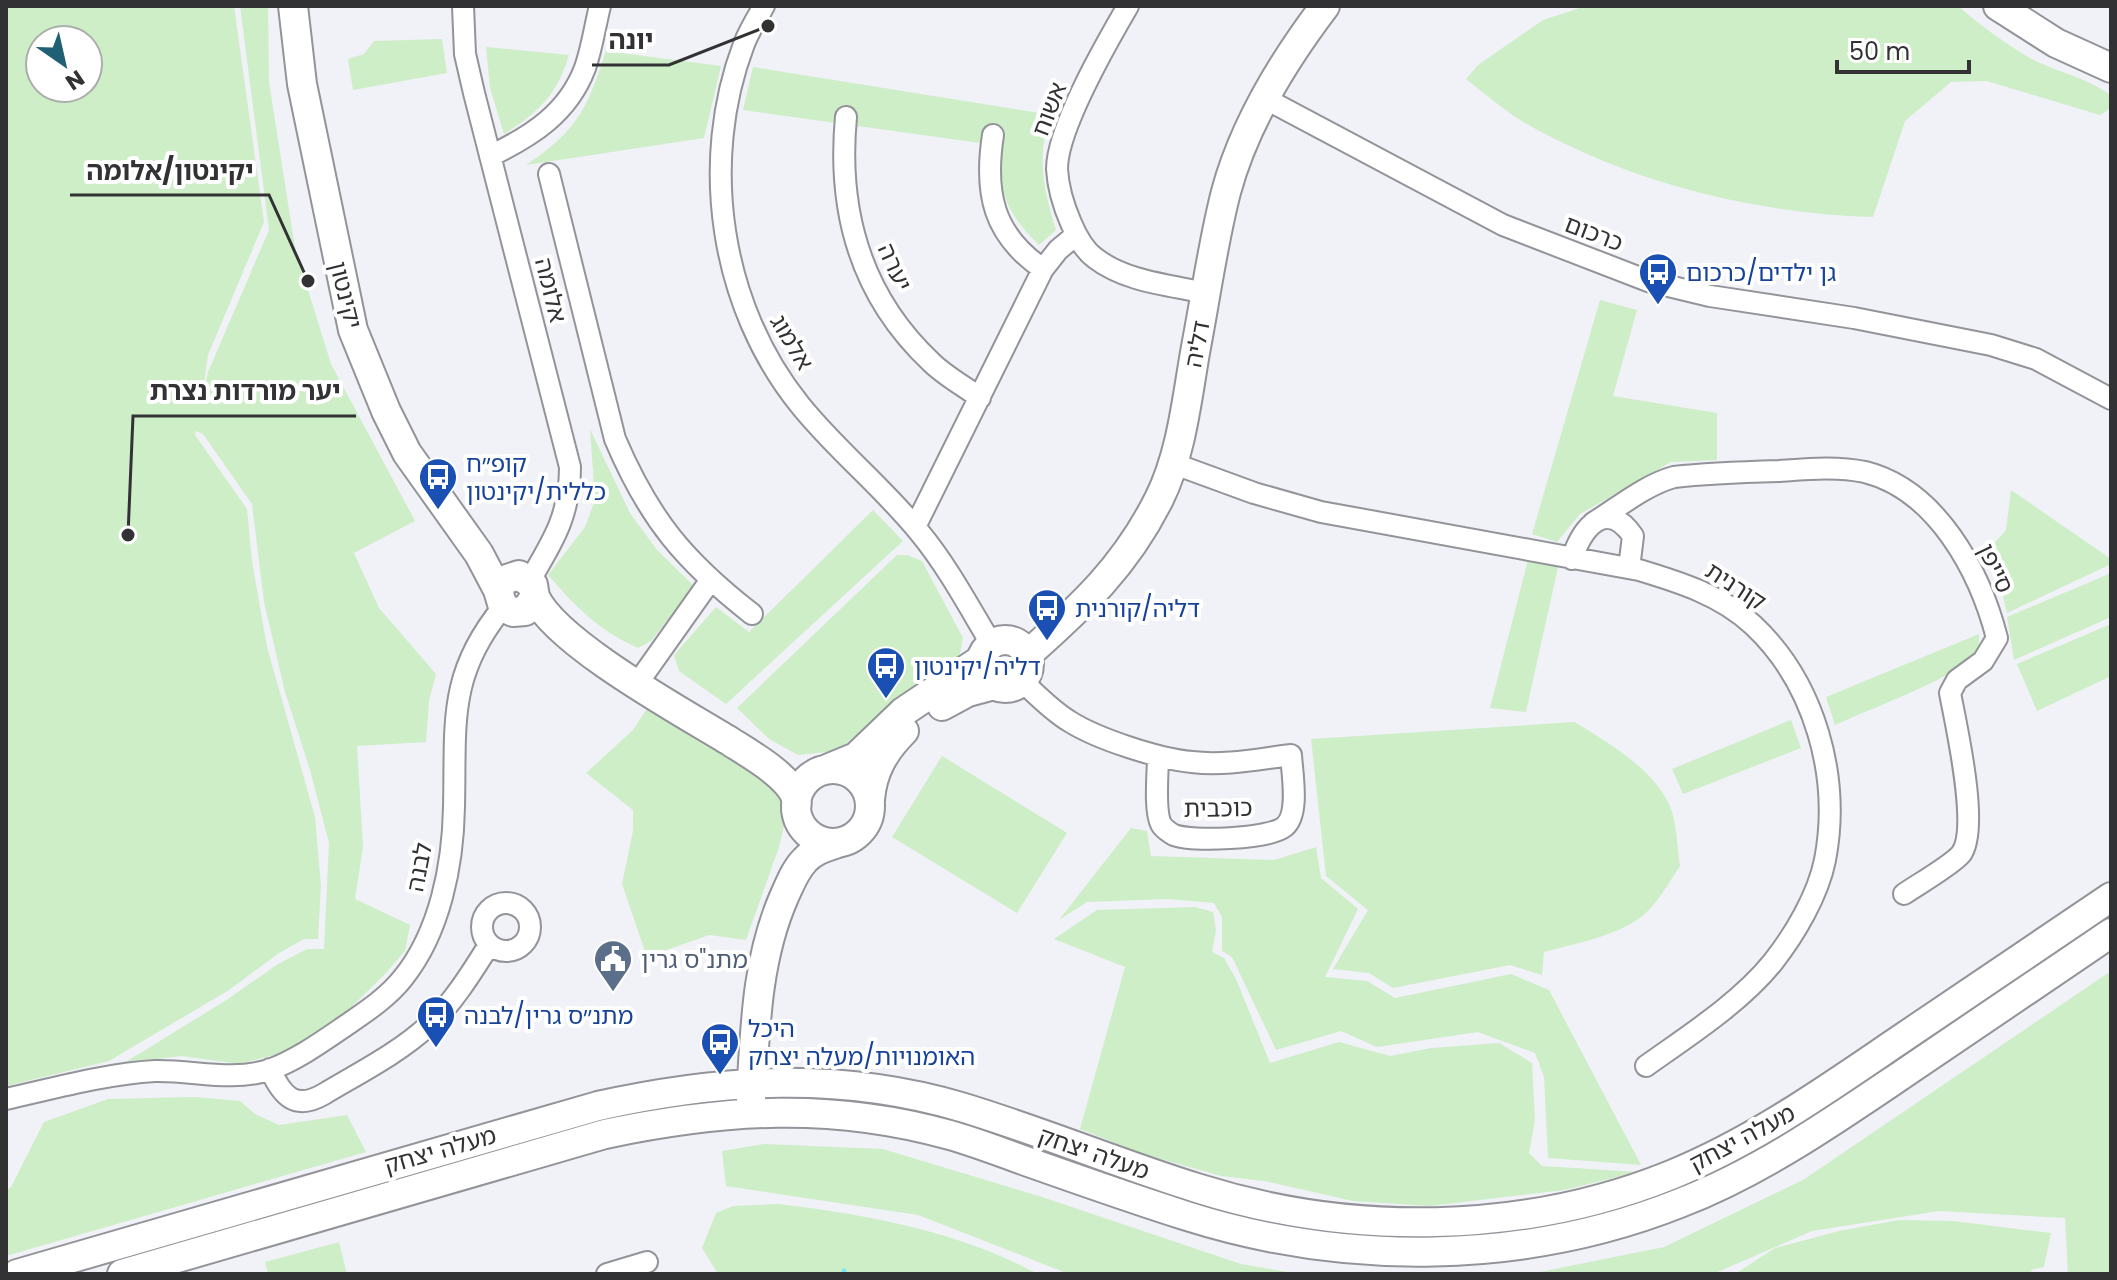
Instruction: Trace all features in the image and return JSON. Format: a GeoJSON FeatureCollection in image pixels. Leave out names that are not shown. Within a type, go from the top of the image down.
{"type":"FeatureCollection","features":[{"type":"Feature","properties":{"kind":"street","name":"יקינטון"},"geometry":{"type":"LineString","coordinates":[[293,6],[302,84],[353,330],[407,453],[479,554],[516,594]]}},
{"type":"Feature","properties":{"kind":"street","name":"אלומה"},"geometry":{"type":"LineString","coordinates":[[463,6],[465,54],[570,467],[567,508],[556,537],[516,594]]}},
{"type":"Feature","properties":{"kind":"street"},"geometry":{"type":"LineString","coordinates":[[490,156],[521,141],[560,110],[574,91],[585,67],[600,6]]}},
{"type":"Feature","properties":{"kind":"street","name":"אלמוג"},"geometry":{"type":"LineString","coordinates":[[764,6],[745,43],[722,134],[724,227],[746,316],[797,402],[830,441],[915,527],[945,566],[989,663]]}},
{"type":"Feature","properties":{"kind":"street","name":"אשוח"},"geometry":{"type":"LineString","coordinates":[[1128,6],[1101,54],[1062,143],[1057,169],[1064,208],[1076,235],[1094,257],[1119,271],[1145,280],[1206,293]]}},
{"type":"Feature","properties":{"kind":"street","name":"דליה"},"geometry":{"type":"LineString","coordinates":[[1025,668],[1106,582],[1135,542],[1160,497],[1172,463],[1226,191],[1240,152],[1266,99],[1325,6]]}},
{"type":"Feature","properties":{"kind":"street"},"geometry":{"type":"LineString","coordinates":[[1998,6],[2056,43],[2111,68]]}},
{"type":"Feature","properties":{"kind":"street","name":"כרכום"},"geometry":{"type":"LineString","coordinates":[[1266,99],[1503,225],[1648,281],[1710,296],[1854,318],[1991,345],[2036,359],[2111,399]]}},
{"type":"Feature","properties":{"kind":"street","name":"יערה"},"geometry":{"type":"LineString","coordinates":[[846,117],[845,182],[851,227],[881,304],[906,337],[934,365],[980,398]]}},
{"type":"Feature","properties":{"kind":"street"},"geometry":{"type":"LineString","coordinates":[[993,135],[990,187],[996,214],[1010,241],[1043,269]]}},
{"type":"Feature","properties":{"kind":"street"},"geometry":{"type":"LineString","coordinates":[[549,174],[615,439],[633,480],[657,520],[710,581],[752,614]]}},
{"type":"Feature","properties":{"kind":"street"},"geometry":{"type":"LineString","coordinates":[[915,527],[1043,269],[1058,250],[1076,235]]}},
{"type":"Feature","properties":{"kind":"street","name":"קורנית"},"geometry":{"type":"LineString","coordinates":[[1172,463],[1254,493],[1321,512],[1629,568],[1683,583],[1718,600],[1751,623],[1773,646],[1811,709],[1822,745],[1830,825],[1825,862],[1796,929],[1772,964],[1710,1020],[1646,1066]]}},
{"type":"Feature","properties":{"kind":"street","name":"סייפן"},"geometry":{"type":"LineString","coordinates":[[1572,559],[1583,533],[1593,523],[1653,486],[1674,477],[1837,468],[1866,473],[1895,484],[1921,502],[1945,529],[1966,561],[1997,638],[1983,661],[1957,680],[1950,693],[1967,802],[1967,839],[1960,855],[1904,894]]}},
{"type":"Feature","properties":{"kind":"street"},"geometry":{"type":"LineString","coordinates":[[1629,568],[1632,514],[1636,502],[1653,486]]}},
{"type":"Feature","properties":{"kind":"street"},"geometry":{"type":"LineString","coordinates":[[1593,523],[1606,517],[1616,519],[1633,536]]}},
{"type":"Feature","properties":{"kind":"street"},"geometry":{"type":"LineString","coordinates":[[637,684],[710,581]]}},
{"type":"Feature","properties":{"kind":"street"},"geometry":{"type":"LineString","coordinates":[[516,594],[637,684],[757,758],[796,798],[804,832],[761,974],[750,1112]]}},
{"type":"Feature","properties":{"kind":"street","name":"לבנה"},"geometry":{"type":"LineString","coordinates":[[6,1099],[129,1074],[157,1071],[219,1077],[270,1069],[318,1044],[381,1001],[402,979],[428,938],[444,886],[452,835],[453,745],[462,681],[478,640],[516,594]]}},
{"type":"Feature","properties":{"kind":"street"},"geometry":{"type":"LineString","coordinates":[[789,886],[806,859],[815,851],[859,832],[870,812],[871,782],[892,743],[903,732],[968,692],[989,663],[1009,640],[1022,647],[1025,668],[1009,688],[989,663]]}},
{"type":"Feature","properties":{"kind":"street"},"geometry":{"type":"LineString","coordinates":[[838,843],[815,839],[798,816],[801,788],[822,771],[856,757],[903,712],[989,663]]}},
{"type":"Feature","properties":{"kind":"street","name":"כוכבית"},"geometry":{"type":"LineString","coordinates":[[1025,668],[1049,707],[1072,723],[1158,756],[1193,762],[1233,762],[1291,755],[1294,804],[1290,818],[1284,827],[1266,833],[1223,838],[1173,835],[1161,825],[1158,814],[1158,756]]}},
{"type":"Feature","properties":{"kind":"street"},"geometry":{"type":"LineString","coordinates":[[757,758],[807,774],[839,769],[859,780],[870,800]]}},
{"type":"Feature","properties":{"kind":"street","name":"מעלה יצחק"},"geometry":{"type":"LineString","coordinates":[[17,1274],[598,1106],[683,1089],[752,1082],[818,1082],[930,1099],[1200,1189],[1286,1211],[1378,1222],[1497,1217],[1571,1205],[1669,1176],[1746,1139],[1827,1090],[2111,897]]}},
{"type":"Feature","properties":{"kind":"street","name":"מעלה יצחק"},"geometry":{"type":"LineString","coordinates":[[122,1274],[605,1134],[687,1119],[750,1112],[816,1112],[952,1135],[1192,1218],[1279,1240],[1335,1249],[1378,1251],[1500,1246],[1577,1234],[1680,1203],[1720,1186],[1790,1148],[2111,933]]}},
{"type":"Feature","properties":{"kind":"street"},"geometry":{"type":"LineString","coordinates":[[270,1069],[278,1088],[293,1100],[313,1100],[324,1094],[412,1040],[430,1024],[489,945]]}},
{"type":"Feature","properties":{"kind":"street"},"geometry":{"type":"LineString","coordinates":[[607,1274],[647,1262]]}},
{"type":"Feature","properties":{"kind":"green space"},"geometry":{"type":"Polygon","coordinates":[[[6,6],[234,6],[264,222],[208,355],[202,398],[208,372],[269,230],[240,6],[268,6],[269,82],[295,248],[331,364],[415,521],[354,553],[379,608],[436,674],[429,701],[426,742],[357,746],[363,847],[355,899],[410,925],[405,951],[328,1030],[274,1055],[240,1064],[181,1056],[124,1063],[225,1001],[278,964],[307,949],[324,949],[329,843],[285,692],[264,602],[252,504],[203,434],[196,431],[195,435],[247,509],[252,561],[267,647],[315,817],[321,886],[318,939],[304,939],[279,953],[229,990],[109,1061],[6,1086],[6,6]]]}},
{"type":"Feature","properties":{"kind":"green space"},"geometry":{"type":"Polygon","coordinates":[[[1586,6],[1958,6],[1992,34],[2030,58],[2110,95],[2111,108],[2100,115],[1987,81],[1951,82],[1905,121],[1873,217],[1782,209],[1738,201],[1650,178],[1565,144],[1518,118],[1466,79],[1478,65],[1543,20],[1586,6]]]}},
{"type":"Feature","properties":{"kind":"green space"},"geometry":{"type":"Polygon","coordinates":[[[442,39],[447,73],[353,90],[348,59],[364,54],[374,41],[442,39]]]}},
{"type":"Feature","properties":{"kind":"green space"},"geometry":{"type":"Polygon","coordinates":[[[486,47],[569,55],[559,81],[545,101],[504,134],[490,88],[486,47]]]}},
{"type":"Feature","properties":{"kind":"green space"},"geometry":{"type":"Polygon","coordinates":[[[606,51],[721,66],[704,138],[526,165],[558,141],[578,117],[593,88],[606,51]]]}},
{"type":"Feature","properties":{"kind":"green space"},"geometry":{"type":"Polygon","coordinates":[[[753,67],[1052,115],[1044,144],[1043,172],[1056,230],[1039,245],[1016,218],[1002,185],[1002,146],[743,110],[753,67]]]}},
{"type":"Feature","properties":{"kind":"green space"},"geometry":{"type":"Polygon","coordinates":[[[1600,300],[1637,310],[1613,396],[1717,413],[1717,460],[1671,462],[1580,514],[1557,542],[1532,534],[1600,300]]]}},
{"type":"Feature","properties":{"kind":"green space"},"geometry":{"type":"Polygon","coordinates":[[[590,429],[630,513],[657,550],[694,586],[651,641],[638,648],[611,634],[589,617],[548,575],[585,527],[595,500],[590,429]]]}},
{"type":"Feature","properties":{"kind":"green space"},"geometry":{"type":"Polygon","coordinates":[[[2011,490],[2111,559],[2111,564],[2007,613],[1999,580],[1983,556],[2006,530],[2011,490]]]}},
{"type":"Feature","properties":{"kind":"green space"},"geometry":{"type":"Polygon","coordinates":[[[873,510],[903,541],[726,704],[679,671],[674,655],[716,607],[749,632],[873,510]]]}},
{"type":"Feature","properties":{"kind":"green space"},"geometry":{"type":"Polygon","coordinates":[[[897,555],[922,561],[963,638],[959,658],[930,673],[837,751],[798,755],[769,739],[737,708],[897,555]]]}},
{"type":"Feature","properties":{"kind":"green space"},"geometry":{"type":"Polygon","coordinates":[[[1529,556],[1559,563],[1526,712],[1490,708],[1529,556]]]}},
{"type":"Feature","properties":{"kind":"green space"},"geometry":{"type":"Polygon","coordinates":[[[2111,573],[2111,617],[2014,660],[2007,617],[2111,573]]]}},
{"type":"Feature","properties":{"kind":"green space"},"geometry":{"type":"Polygon","coordinates":[[[2111,624],[2111,676],[2037,711],[2017,664],[2111,624]]]}},
{"type":"Feature","properties":{"kind":"green space"},"geometry":{"type":"Polygon","coordinates":[[[1979,634],[1979,654],[1963,665],[1928,685],[1835,725],[1826,697],[1979,634]]]}},
{"type":"Feature","properties":{"kind":"green space"},"geometry":{"type":"Polygon","coordinates":[[[652,701],[781,789],[787,813],[779,847],[746,940],[709,935],[647,957],[622,884],[633,831],[633,810],[586,773],[633,730],[652,701]]]}},
{"type":"Feature","properties":{"kind":"green space"},"geometry":{"type":"Polygon","coordinates":[[[1791,720],[1801,748],[1683,794],[1672,769],[1791,720]]]}},
{"type":"Feature","properties":{"kind":"green space"},"geometry":{"type":"Polygon","coordinates":[[[1575,722],[1640,767],[1661,791],[1672,811],[1680,866],[1647,912],[1607,934],[1544,952],[1542,975],[1510,965],[1393,988],[1369,973],[1333,969],[1368,910],[1326,876],[1311,739],[1575,722]]]}},
{"type":"Feature","properties":{"kind":"green space"},"geometry":{"type":"Polygon","coordinates":[[[942,756],[1067,833],[1017,913],[892,837],[942,756]]]}},
{"type":"Feature","properties":{"kind":"green space"},"geometry":{"type":"Polygon","coordinates":[[[1131,828],[1147,831],[1151,856],[1274,860],[1316,847],[1321,878],[1358,909],[1325,977],[1367,981],[1395,998],[1511,974],[1549,990],[1641,1165],[1548,1158],[1544,1077],[1535,1053],[1478,1032],[1377,1047],[1341,1031],[1276,1050],[1232,957],[1222,951],[1222,917],[1214,903],[1168,899],[1087,902],[1059,920],[1131,828]]]}},
{"type":"Feature","properties":{"kind":"green space"},"geometry":{"type":"Polygon","coordinates":[[[1195,907],[1213,912],[1216,930],[1212,952],[1224,958],[1236,979],[1270,1063],[1339,1042],[1390,1056],[1431,1048],[1499,1043],[1532,1063],[1535,1120],[1529,1153],[1542,1166],[1638,1172],[1564,1190],[1430,1206],[1353,1201],[1264,1181],[1221,1176],[1140,1153],[1080,1129],[1125,967],[1054,939],[1097,910],[1195,907]]]}},
{"type":"Feature","properties":{"kind":"green space"},"geometry":{"type":"Polygon","coordinates":[[[2111,971],[2111,1274],[2068,1274],[2065,1218],[1939,1211],[1812,1231],[1713,1274],[1530,1274],[1664,1247],[1803,1180],[2111,971]]]}},
{"type":"Feature","properties":{"kind":"green space"},"geometry":{"type":"Polygon","coordinates":[[[195,1097],[240,1101],[255,1114],[279,1125],[347,1115],[366,1152],[6,1256],[6,1191],[11,1187],[44,1122],[108,1099],[195,1097]]]}},
{"type":"Feature","properties":{"kind":"green space"},"geometry":{"type":"Polygon","coordinates":[[[764,1144],[883,1149],[1042,1197],[1241,1264],[1299,1274],[1069,1274],[918,1215],[726,1186],[722,1151],[764,1144]]]}},
{"type":"Feature","properties":{"kind":"green space"},"geometry":{"type":"Polygon","coordinates":[[[779,1204],[912,1227],[976,1246],[1038,1274],[718,1274],[702,1248],[716,1213],[733,1206],[779,1204]]]}},
{"type":"Feature","properties":{"kind":"green space"},"geometry":{"type":"Polygon","coordinates":[[[1899,1220],[1953,1221],[2051,1233],[2044,1267],[2033,1269],[2029,1274],[1735,1274],[1775,1248],[1839,1231],[1899,1220]]]}},
{"type":"Feature","properties":{"kind":"green space"},"geometry":{"type":"Polygon","coordinates":[[[339,1242],[347,1274],[268,1274],[265,1262],[339,1242]]]}},
{"type":"Feature","properties":{"kind":"place","name":"יונה"},"geometry":{"type":"Point","coordinates":[768,26]}},
{"type":"Feature","properties":{"kind":"place","name":"יקינטון/אלומה"},"geometry":{"type":"Point","coordinates":[308,281]}},
{"type":"Feature","properties":{"kind":"place","name":"גן ילדים/כרכום"},"geometry":{"type":"Point","coordinates":[1658,306]}},
{"type":"Feature","properties":{"kind":"place","name":"קופ״ח כללית/יקינטון"},"geometry":{"type":"Point","coordinates":[438,511]}},
{"type":"Feature","properties":{"kind":"place","name":"יער מורדות נצרת"},"geometry":{"type":"Point","coordinates":[128,535]}},
{"type":"Feature","properties":{"kind":"place","name":"דליה/קורנית"},"geometry":{"type":"Point","coordinates":[1047,642]}},
{"type":"Feature","properties":{"kind":"place","name":"דליה/יקינטון"},"geometry":{"type":"Point","coordinates":[886,700]}},
{"type":"Feature","properties":{"kind":"place","name":"מתנ\"ס גרין"},"geometry":{"type":"Point","coordinates":[613,993]}},
{"type":"Feature","properties":{"kind":"place","name":"מתנ״ס גרין/לבנה"},"geometry":{"type":"Point","coordinates":[436,1049]}},
{"type":"Feature","properties":{"kind":"place","name":"היכל האומנויות/מעלה יצחק"},"geometry":{"type":"Point","coordinates":[720,1076]}}]}
